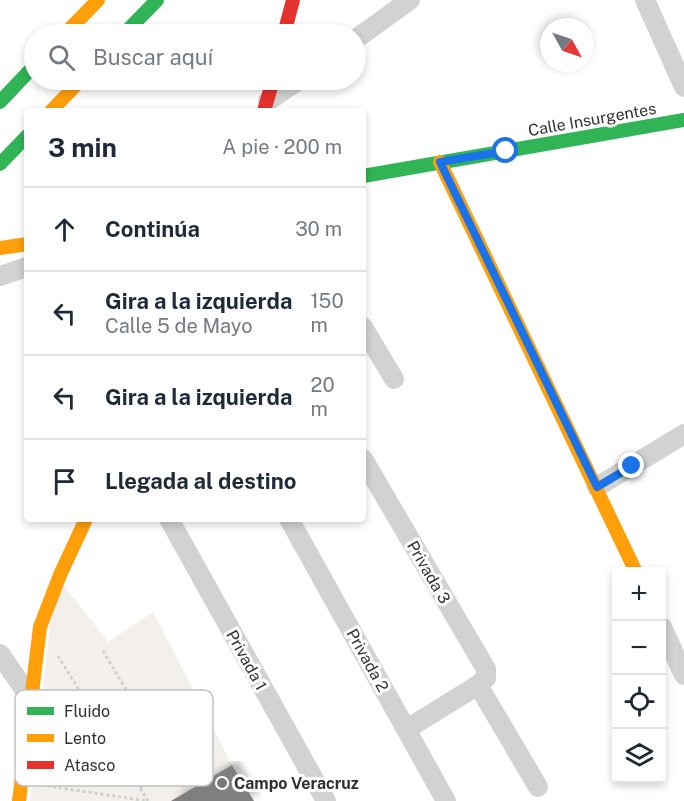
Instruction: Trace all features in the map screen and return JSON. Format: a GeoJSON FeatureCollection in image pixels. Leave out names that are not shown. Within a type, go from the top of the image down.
{"type":"FeatureCollection","features":[{"type":"Feature","properties":{"kind":"main road"},"geometry":{"type":"LineString","coordinates":[[75,24],[98,0]]}},
{"type":"Feature","properties":{"kind":"main road"},"geometry":{"type":"LineString","coordinates":[[134,24],[157,0]]}},
{"type":"Feature","properties":{"kind":"main road"},"geometry":{"type":"LineString","coordinates":[[287,24],[293,0]]}},
{"type":"Feature","properties":{"kind":"main road"},"geometry":{"type":"LineString","coordinates":[[0,102],[24,77]]}},
{"type":"Feature","properties":{"kind":"main road"},"geometry":{"type":"LineString","coordinates":[[54,108],[71,90]]}},
{"type":"Feature","properties":{"kind":"main road"},"geometry":{"type":"LineString","coordinates":[[266,106],[270,90]]}},
{"type":"Feature","properties":{"kind":"main road","name":"Calle Insurgentes"},"geometry":{"type":"LineString","coordinates":[[366,175],[684,120]]}},
{"type":"Feature","properties":{"kind":"main road"},"geometry":{"type":"LineString","coordinates":[[0,164],[24,139]]}},
{"type":"Feature","properties":{"kind":"main road"},"geometry":{"type":"LineString","coordinates":[[440,162],[634,567]]}},
{"type":"Feature","properties":{"kind":"main road"},"geometry":{"type":"LineString","coordinates":[[0,248],[24,244]]}},
{"type":"Feature","properties":{"kind":"main road"},"geometry":{"type":"LineString","coordinates":[[32,690],[40,627],[60,575],[85,522]]}},
{"type":"Feature","properties":{"kind":"main road"},"geometry":{"type":"LineString","coordinates":[[19,801],[21,786]]}},
{"type":"Feature","properties":{"kind":"street"},"geometry":{"type":"LineString","coordinates":[[366,32],[410,0]]}},
{"type":"Feature","properties":{"kind":"street"},"geometry":{"type":"LineString","coordinates":[[645,0],[684,87]]}},
{"type":"Feature","properties":{"kind":"street"},"geometry":{"type":"LineString","coordinates":[[266,106],[286,90]]}},
{"type":"Feature","properties":{"kind":"street"},"geometry":{"type":"LineString","coordinates":[[0,276],[24,268]]}},
{"type":"Feature","properties":{"kind":"street"},"geometry":{"type":"LineString","coordinates":[[366,332],[394,379]]}},
{"type":"Feature","properties":{"kind":"street"},"geometry":{"type":"LineString","coordinates":[[597,487],[684,434]]}},
{"type":"Feature","properties":{"kind":"street","name":"Privada 3"},"geometry":{"type":"LineString","coordinates":[[366,464],[486,669],[486,678],[478,685]]}},
{"type":"Feature","properties":{"kind":"street","name":"Privada 1"},"geometry":{"type":"LineString","coordinates":[[171,522],[326,801]]}},
{"type":"Feature","properties":{"kind":"street","name":"Privada 2"},"geometry":{"type":"LineString","coordinates":[[291,522],[446,801]]}},
{"type":"Feature","properties":{"kind":"street"},"geometry":{"type":"LineString","coordinates":[[666,633],[679,652],[684,675]]}},
{"type":"Feature","properties":{"kind":"street"},"geometry":{"type":"LineString","coordinates":[[0,654],[25,690]]}},
{"type":"Feature","properties":{"kind":"street"},"geometry":{"type":"LineString","coordinates":[[407,729],[478,685],[538,787]]}},
{"type":"Feature","properties":{"kind":"path"},"geometry":{"type":"LineString","coordinates":[[40,627],[79,690]]}},
{"type":"Feature","properties":{"kind":"path"},"geometry":{"type":"LineString","coordinates":[[103,651],[126,690]]}},
{"type":"Feature","properties":{"kind":"path"},"geometry":{"type":"LineString","coordinates":[[49,786],[148,801]]}},
{"type":"Feature","properties":{"kind":"path"},"geometry":{"type":"LineString","coordinates":[[143,786],[140,788],[148,801]]}},
{"type":"Feature","properties":{"kind":"shaded area"},"geometry":{"type":"Polygon","coordinates":[[[56,575],[108,642],[153,612],[193,690],[43,690],[56,575]]]}},
{"type":"Feature","properties":{"kind":"shaded area"},"geometry":{"type":"Polygon","coordinates":[[[213,728],[254,801],[30,801],[32,786],[213,786],[213,728]]]}},
{"type":"Feature","properties":{"kind":"building","name":"Campo Veracruz"},"geometry":{"type":"Polygon","coordinates":[[[232,765],[254,801],[171,801],[196,786],[213,786],[213,776],[232,765]]]}},
{"type":"Feature","properties":{"kind":"traffic: fast"},"geometry":{"type":"LineString","coordinates":[[134,24],[157,0]]}},
{"type":"Feature","properties":{"kind":"traffic: fast"},"geometry":{"type":"LineString","coordinates":[[0,102],[24,77]]}},
{"type":"Feature","properties":{"kind":"traffic: fast"},"geometry":{"type":"LineString","coordinates":[[366,175],[684,120]]}},
{"type":"Feature","properties":{"kind":"traffic: fast"},"geometry":{"type":"LineString","coordinates":[[0,164],[24,139]]}},
{"type":"Feature","properties":{"kind":"traffic: slow"},"geometry":{"type":"LineString","coordinates":[[75,24],[98,0]]}},
{"type":"Feature","properties":{"kind":"traffic: slow"},"geometry":{"type":"LineString","coordinates":[[54,108],[71,90]]}},
{"type":"Feature","properties":{"kind":"traffic: slow"},"geometry":{"type":"LineString","coordinates":[[440,162],[634,567]]}},
{"type":"Feature","properties":{"kind":"traffic: slow"},"geometry":{"type":"LineString","coordinates":[[0,248],[24,244]]}},
{"type":"Feature","properties":{"kind":"traffic: slow"},"geometry":{"type":"LineString","coordinates":[[32,690],[40,627],[60,575],[85,522]]}},
{"type":"Feature","properties":{"kind":"traffic: slow"},"geometry":{"type":"LineString","coordinates":[[19,801],[21,786]]}},
{"type":"Feature","properties":{"kind":"traffic: jam"},"geometry":{"type":"LineString","coordinates":[[287,24],[293,0]]}},
{"type":"Feature","properties":{"kind":"traffic: jam"},"geometry":{"type":"LineString","coordinates":[[265,108],[270,90]]}},
{"type":"Feature","properties":{"kind":"place","name":"Campo Veracruz"},"geometry":{"type":"Point","coordinates":[222,783]}},
{"type":"Feature","properties":{"kind":"route"},"geometry":{"type":"LineString","coordinates":[[506,151],[440,162],[453,194],[597,487],[632,466]]}}]}
